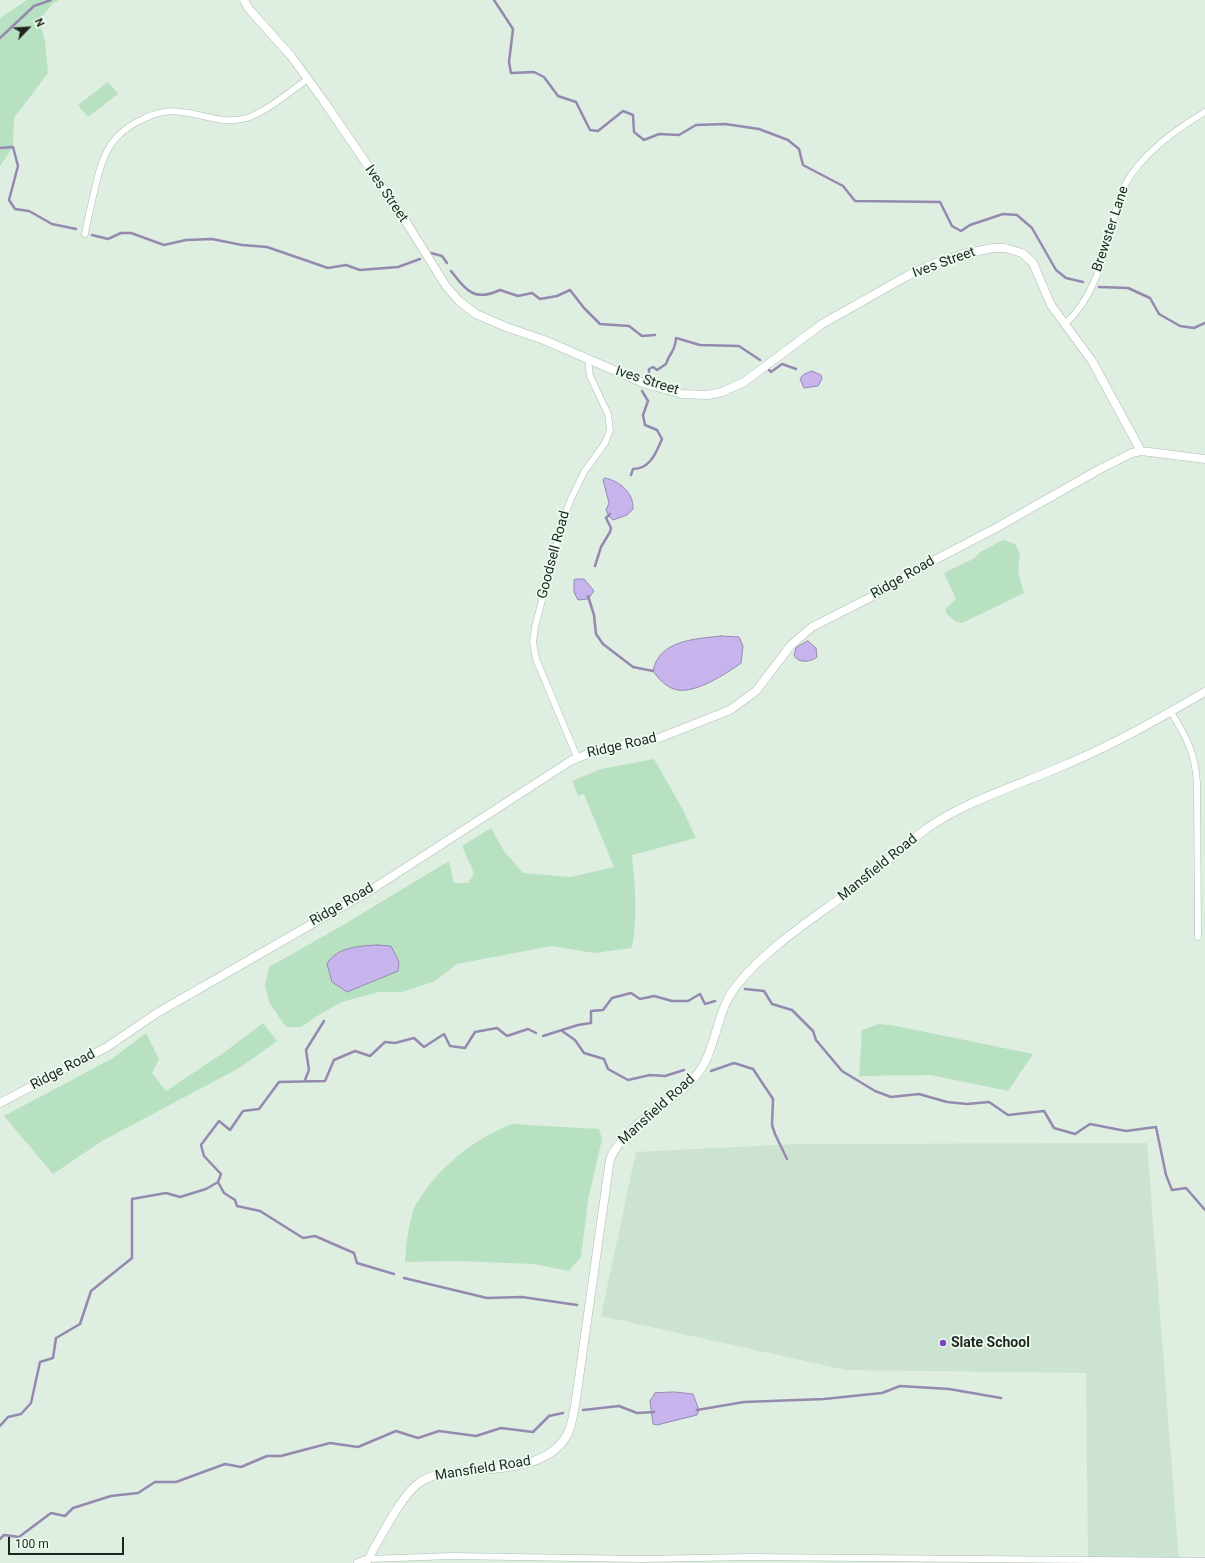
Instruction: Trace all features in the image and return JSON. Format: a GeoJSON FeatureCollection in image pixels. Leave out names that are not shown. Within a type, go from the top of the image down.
{"type":"FeatureCollection","features":[{"type":"Feature","properties":{"kind":"street","name":"Ives Street"},"geometry":{"type":"LineString","coordinates":[[244,0],[249,9],[308,79],[403,217],[441,280],[467,308],[488,320],[544,340],[646,384],[671,392],[702,396],[722,392],[753,376],[822,324],[895,282],[948,258],[993,248],[1017,251],[1027,257],[1037,271],[1051,305],[1095,367],[1141,451]]}},
{"type":"Feature","properties":{"kind":"street"},"geometry":{"type":"LineString","coordinates":[[85,234],[102,160],[110,143],[125,129],[146,117],[167,111],[183,112],[228,120],[247,118],[275,102],[308,79]]}},
{"type":"Feature","properties":{"kind":"street","name":"Brewster Lane"},"geometry":{"type":"LineString","coordinates":[[1065,324],[1083,302],[1095,278],[1125,183],[1144,158],[1168,138],[1205,112]]}},
{"type":"Feature","properties":{"kind":"street","name":"Goodsell Road"},"geometry":{"type":"LineString","coordinates":[[577,757],[541,673],[533,642],[535,627],[568,506],[577,484],[605,443],[610,430],[608,414],[589,374],[588,360]]}},
{"type":"Feature","properties":{"kind":"street"},"geometry":{"type":"LineString","coordinates":[[1141,451],[1205,459]]}},
{"type":"Feature","properties":{"kind":"street","name":"Ridge Road"},"geometry":{"type":"LineString","coordinates":[[0,1103],[107,1047],[157,1012],[371,890],[577,757],[599,750],[659,738],[730,710],[756,691],[791,645],[812,626],[875,595],[925,565],[996,528],[1100,469],[1141,451]]}},
{"type":"Feature","properties":{"kind":"street","name":"Mansfield Road"},"geometry":{"type":"LineString","coordinates":[[369,1559],[408,1493],[421,1481],[432,1476],[507,1466],[541,1458],[557,1448],[567,1434],[575,1406],[610,1159],[614,1149],[632,1129],[686,1086],[701,1070],[710,1049],[725,1003],[746,974],[776,946],[934,823],[979,799],[1096,751],[1171,712],[1205,692]]}},
{"type":"Feature","properties":{"kind":"street"},"geometry":{"type":"LineString","coordinates":[[1171,712],[1187,739],[1196,761],[1198,937]]}},
{"type":"Feature","properties":{"kind":"street"},"geometry":{"type":"LineString","coordinates":[[358,1563],[369,1559],[452,1556],[641,1559],[750,1557],[1205,1561]]}},
{"type":"Feature","properties":{"kind":"shaded area"},"geometry":{"type":"Polygon","coordinates":[[[812,371],[821,375],[822,379],[818,386],[804,388],[800,379],[803,375],[812,371]]]}},
{"type":"Feature","properties":{"kind":"shaded area"},"geometry":{"type":"Polygon","coordinates":[[[605,478],[621,485],[629,493],[633,503],[633,509],[627,515],[613,520],[609,516],[606,510],[609,503],[603,480],[605,478]]]}},
{"type":"Feature","properties":{"kind":"shaded area"},"geometry":{"type":"Polygon","coordinates":[[[584,579],[594,591],[588,599],[578,600],[574,592],[574,580],[584,579]]]}},
{"type":"Feature","properties":{"kind":"shaded area"},"geometry":{"type":"Polygon","coordinates":[[[721,636],[739,637],[743,646],[741,663],[709,683],[690,689],[674,689],[662,682],[653,671],[662,653],[670,647],[690,640],[721,636]]]}},
{"type":"Feature","properties":{"kind":"shaded area"},"geometry":{"type":"Polygon","coordinates":[[[808,641],[816,648],[817,657],[808,661],[798,660],[794,655],[796,648],[808,641]]]}},
{"type":"Feature","properties":{"kind":"shaded area"},"geometry":{"type":"Polygon","coordinates":[[[377,945],[391,946],[399,962],[398,971],[347,992],[332,982],[327,964],[331,958],[349,948],[377,945]]]}},
{"type":"Feature","properties":{"kind":"shaded area","name":"Slate School"},"geometry":{"type":"Polygon","coordinates":[[[1147,1143],[1179,1561],[1088,1561],[1086,1373],[846,1370],[601,1316],[636,1152],[796,1144],[1147,1143]]]}},
{"type":"Feature","properties":{"kind":"shaded area"},"geometry":{"type":"Polygon","coordinates":[[[675,1392],[693,1394],[699,1410],[697,1415],[657,1425],[653,1424],[650,1401],[655,1393],[675,1392]]]}},
{"type":"Feature","properties":{"kind":"green space"},"geometry":{"type":"Polygon","coordinates":[[[27,0],[59,0],[52,4],[39,21],[45,40],[48,73],[14,118],[13,147],[0,166],[0,18],[27,0]]]}},
{"type":"Feature","properties":{"kind":"green space"},"geometry":{"type":"Polygon","coordinates":[[[108,82],[118,94],[88,117],[78,105],[108,82]]]}},
{"type":"Feature","properties":{"kind":"green space"},"geometry":{"type":"Polygon","coordinates":[[[1003,540],[1015,544],[1020,554],[1018,572],[1024,593],[962,623],[955,621],[946,613],[946,608],[956,599],[944,573],[975,558],[980,552],[1003,540]]]}},
{"type":"Feature","properties":{"kind":"green space"},"geometry":{"type":"Polygon","coordinates":[[[654,759],[682,808],[696,838],[632,855],[635,890],[635,925],[632,948],[594,953],[551,946],[457,964],[435,981],[402,992],[378,992],[342,1002],[301,1027],[286,1027],[270,1004],[265,986],[269,967],[338,928],[449,861],[454,883],[468,883],[474,873],[462,846],[491,828],[504,851],[523,873],[571,877],[614,867],[584,794],[578,796],[572,781],[601,769],[654,759]]]}},
{"type":"Feature","properties":{"kind":"green space"},"geometry":{"type":"Polygon","coordinates":[[[263,1023],[277,1041],[241,1067],[102,1141],[53,1174],[4,1116],[113,1058],[146,1033],[159,1059],[152,1073],[166,1091],[226,1051],[263,1023]]]}},
{"type":"Feature","properties":{"kind":"green space"},"geometry":{"type":"Polygon","coordinates":[[[879,1024],[896,1026],[1033,1054],[1008,1091],[931,1075],[859,1076],[862,1030],[879,1024]]]}},
{"type":"Feature","properties":{"kind":"green space"},"geometry":{"type":"Polygon","coordinates":[[[512,1124],[599,1129],[602,1139],[588,1200],[581,1257],[569,1271],[533,1264],[457,1261],[405,1262],[410,1224],[415,1205],[431,1183],[451,1162],[474,1144],[486,1136],[512,1124]]]}},
{"type":"Feature","properties":{"kind":"waterway"},"geometry":{"type":"LineString","coordinates":[[0,38],[34,6],[51,0]]}},
{"type":"Feature","properties":{"kind":"waterway"},"geometry":{"type":"LineString","coordinates":[[494,0],[513,29],[509,62],[511,73],[534,72],[544,77],[558,96],[576,102],[590,130],[598,131],[623,111],[633,115],[634,132],[644,140],[659,134],[679,135],[696,125],[725,124],[759,129],[788,140],[799,149],[803,165],[843,186],[855,201],[940,202],[952,226],[961,231],[970,225],[1003,214],[1017,215],[1032,228],[1056,270],[1066,278],[1083,282]]}},
{"type":"Feature","properties":{"kind":"waterway"},"geometry":{"type":"LineString","coordinates":[[0,148],[13,147],[18,166],[9,200],[15,209],[29,211],[52,224],[76,229]]}},
{"type":"Feature","properties":{"kind":"waterway"},"geometry":{"type":"LineString","coordinates":[[92,235],[108,239],[121,233],[131,233],[164,245],[186,240],[212,239],[242,245],[267,247],[328,268],[346,265],[360,270],[398,267],[420,259]]}},
{"type":"Feature","properties":{"kind":"waterway"},"geometry":{"type":"LineString","coordinates":[[431,253],[442,256],[447,263]]}},
{"type":"Feature","properties":{"kind":"waterway"},"geometry":{"type":"LineString","coordinates":[[451,271],[467,289],[477,295],[484,295],[500,290],[518,296],[532,293],[540,299],[557,296],[570,290],[584,308],[600,324],[629,326],[642,336],[655,335]]}},
{"type":"Feature","properties":{"kind":"waterway"},"geometry":{"type":"LineString","coordinates":[[1099,287],[1128,288],[1150,298],[1159,314],[1180,326],[1194,328],[1205,323]]}},
{"type":"Feature","properties":{"kind":"waterway"},"geometry":{"type":"LineString","coordinates":[[649,378],[649,369],[653,367],[657,370],[666,364],[675,347],[676,338],[700,345],[739,346],[760,360]]}},
{"type":"Feature","properties":{"kind":"waterway"},"geometry":{"type":"LineString","coordinates":[[769,370],[771,372],[782,364],[796,369]]}},
{"type":"Feature","properties":{"kind":"waterway"},"geometry":{"type":"LineString","coordinates":[[631,475],[633,469],[644,466],[652,459],[662,439],[657,430],[645,425],[643,415],[648,401],[642,391]]}},
{"type":"Feature","properties":{"kind":"waterway"},"geometry":{"type":"LineString","coordinates":[[595,566],[601,547],[610,532],[611,528],[606,518],[610,514]]}},
{"type":"Feature","properties":{"kind":"waterway"},"geometry":{"type":"LineString","coordinates":[[588,596],[594,615],[596,634],[603,644],[633,667],[653,671]]}},
{"type":"Feature","properties":{"kind":"waterway"},"geometry":{"type":"LineString","coordinates":[[745,989],[764,991],[772,1004],[792,1010],[813,1031],[816,1040],[842,1071],[875,1091],[891,1097],[919,1094],[947,1102],[967,1104],[989,1102],[1008,1115],[1044,1111],[1054,1128],[1075,1134],[1090,1124],[1126,1131],[1156,1127],[1166,1175],[1172,1190],[1186,1188],[1205,1210]]}},
{"type":"Feature","properties":{"kind":"waterway"},"geometry":{"type":"LineString","coordinates":[[543,1036],[578,1025],[591,1023],[591,1011],[603,1010],[612,998],[631,993],[640,999],[654,996],[672,1001],[688,1001],[700,994],[705,1004],[715,1001]]}},
{"type":"Feature","properties":{"kind":"waterway"},"geometry":{"type":"LineString","coordinates":[[305,1080],[309,1070],[306,1050],[324,1021]]}},
{"type":"Feature","properties":{"kind":"waterway"},"geometry":{"type":"LineString","coordinates":[[0,1426],[8,1417],[21,1414],[31,1403],[40,1362],[53,1358],[56,1338],[80,1324],[91,1291],[132,1258],[132,1199],[166,1193],[180,1197],[206,1189],[218,1182],[221,1174],[204,1156],[201,1145],[219,1121],[230,1130],[243,1111],[259,1109],[279,1082],[325,1081],[334,1060],[355,1051],[370,1056],[385,1042],[395,1043],[414,1038],[424,1047],[444,1034],[450,1046],[465,1048],[475,1032],[497,1028],[507,1036],[528,1029],[536,1033]]}},
{"type":"Feature","properties":{"kind":"waterway"},"geometry":{"type":"LineString","coordinates":[[562,1031],[575,1040],[584,1053],[604,1059],[608,1069],[628,1080],[650,1075],[665,1076],[684,1070]]}},
{"type":"Feature","properties":{"kind":"waterway"},"geometry":{"type":"LineString","coordinates":[[711,1071],[734,1063],[753,1069],[773,1099],[772,1125],[787,1159]]}},
{"type":"Feature","properties":{"kind":"waterway"},"geometry":{"type":"LineString","coordinates":[[218,1182],[224,1193],[235,1200],[237,1206],[260,1211],[303,1238],[315,1236],[354,1253],[357,1263],[394,1274]]}},
{"type":"Feature","properties":{"kind":"waterway"},"geometry":{"type":"LineString","coordinates":[[404,1278],[487,1298],[522,1297],[577,1305]]}},
{"type":"Feature","properties":{"kind":"waterway"},"geometry":{"type":"LineString","coordinates":[[697,1410],[744,1402],[824,1399],[882,1393],[900,1386],[949,1389],[1001,1398]]}},
{"type":"Feature","properties":{"kind":"waterway"},"geometry":{"type":"LineString","coordinates":[[583,1410],[619,1406],[637,1413],[654,1412]]}},
{"type":"Feature","properties":{"kind":"waterway"},"geometry":{"type":"LineString","coordinates":[[0,1539],[4,1535],[19,1537],[51,1513],[65,1516],[73,1508],[111,1496],[138,1493],[155,1482],[176,1482],[225,1464],[241,1467],[267,1456],[281,1456],[330,1443],[358,1447],[396,1431],[418,1438],[439,1431],[476,1436],[501,1428],[533,1432],[549,1416],[563,1413]]}},
{"type":"Feature","properties":{"kind":"place","name":"Slate School"},"geometry":{"type":"Point","coordinates":[943,1343]}}]}
